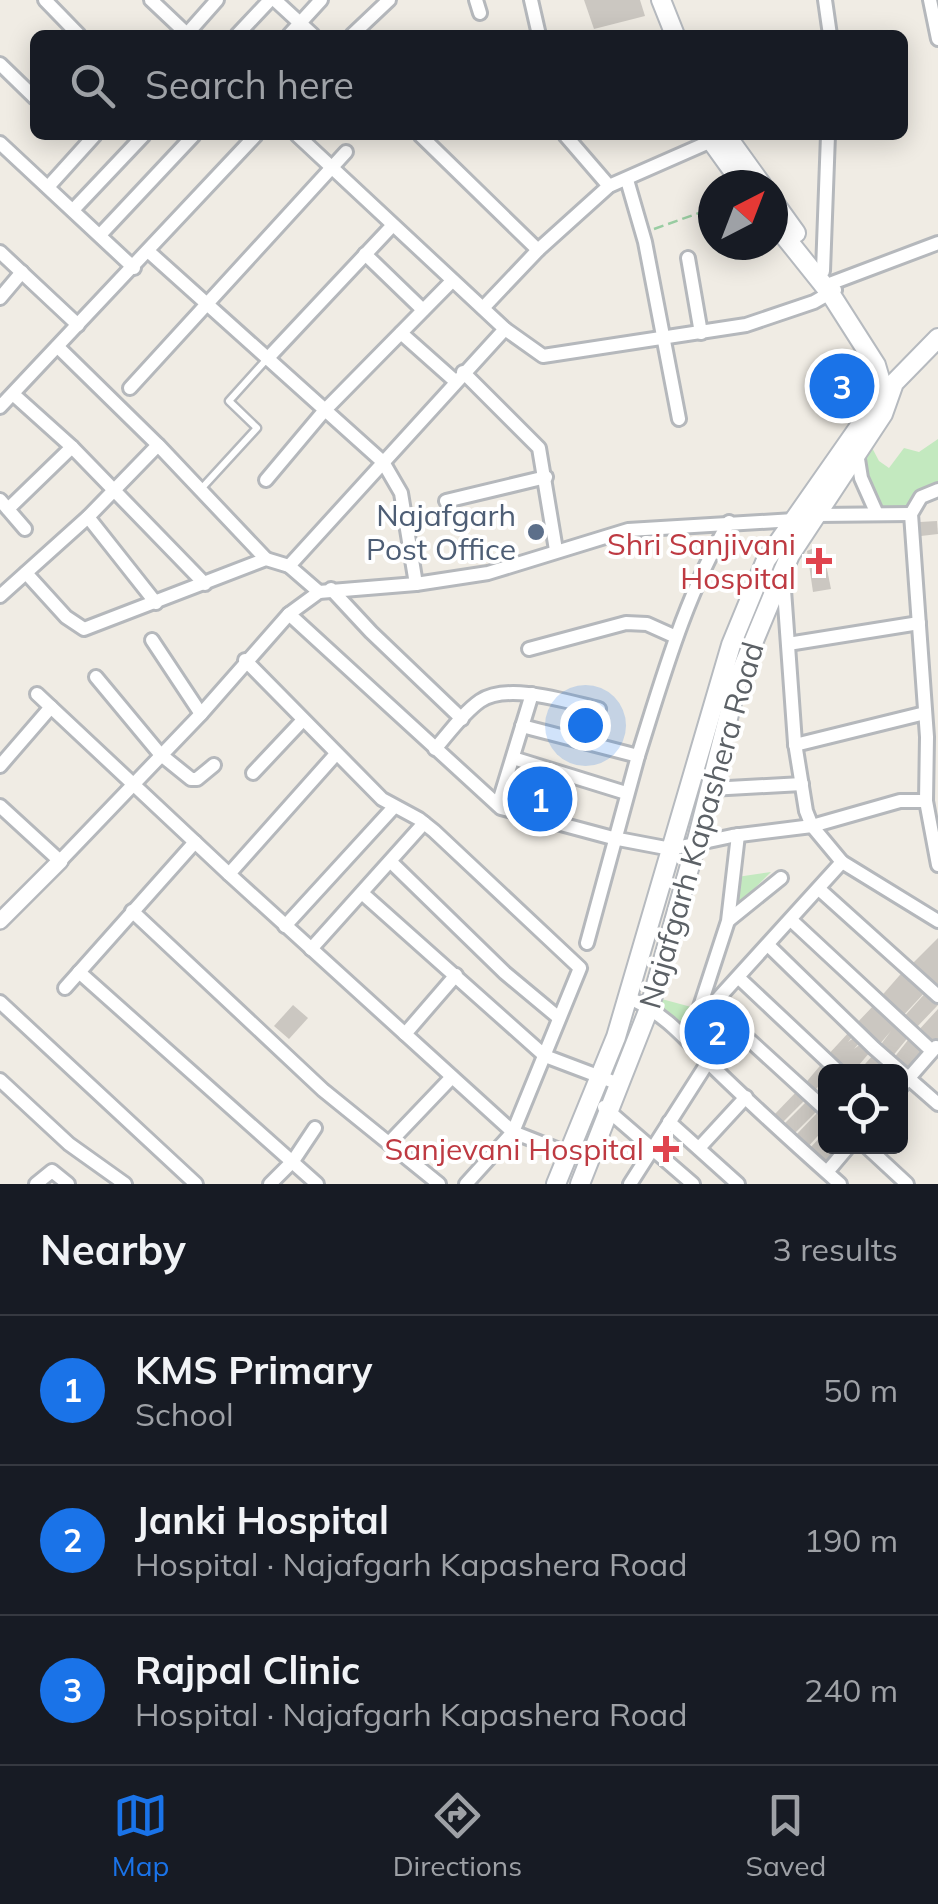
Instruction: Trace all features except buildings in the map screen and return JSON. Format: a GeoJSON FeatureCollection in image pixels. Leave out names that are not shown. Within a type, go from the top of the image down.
{"type":"FeatureCollection","features":[{"type":"Feature","properties":{"kind":"main road"},"geometry":{"type":"LineString","coordinates":[[648,0],[660,30]]}},
{"type":"Feature","properties":{"kind":"main road"},"geometry":{"type":"LineString","coordinates":[[660,0],[672,30]]}},
{"type":"Feature","properties":{"kind":"main road"},"geometry":{"type":"LineString","coordinates":[[719,140],[736,170]]}},
{"type":"Feature","properties":{"kind":"main road"},"geometry":{"type":"LineString","coordinates":[[720,140],[748,170]]}},
{"type":"Feature","properties":{"kind":"main road"},"geometry":{"type":"LineString","coordinates":[[788,223],[886,360],[887,383]]}},
{"type":"Feature","properties":{"kind":"main road"},"geometry":{"type":"LineString","coordinates":[[788,238],[830,284]]}},
{"type":"Feature","properties":{"kind":"main road"},"geometry":{"type":"LineString","coordinates":[[887,383],[938,338]]}},
{"type":"Feature","properties":{"kind":"main road","name":"Najafgarh Kapashera Road"},"geometry":{"type":"LineString","coordinates":[[580,1184],[650,1006],[738,679],[782,571],[884,414],[887,383]]}},
{"type":"Feature","properties":{"kind":"main road","name":"Najafgarh Kapashera Road"},"geometry":{"type":"LineString","coordinates":[[556,1184],[628,997],[731,645],[766,560],[887,383]]}},
{"type":"Feature","properties":{"kind":"street"},"geometry":{"type":"LineString","coordinates":[[44,0],[74,30]]}},
{"type":"Feature","properties":{"kind":"street"},"geometry":{"type":"LineString","coordinates":[[151,0],[182,30]]}},
{"type":"Feature","properties":{"kind":"street"},"geometry":{"type":"LineString","coordinates":[[190,30],[217,0]]}},
{"type":"Feature","properties":{"kind":"street"},"geometry":{"type":"LineString","coordinates":[[242,30],[272,0],[308,30]]}},
{"type":"Feature","properties":{"kind":"street"},"geometry":{"type":"LineString","coordinates":[[293,30],[321,0]]}},
{"type":"Feature","properties":{"kind":"street"},"geometry":{"type":"LineString","coordinates":[[357,30],[389,0]]}},
{"type":"Feature","properties":{"kind":"street"},"geometry":{"type":"LineString","coordinates":[[531,0],[539,30]]}},
{"type":"Feature","properties":{"kind":"street"},"geometry":{"type":"LineString","coordinates":[[825,0],[829,30]]}},
{"type":"Feature","properties":{"kind":"street"},"geometry":{"type":"LineString","coordinates":[[930,0],[938,39]]}},
{"type":"Feature","properties":{"kind":"street"},"geometry":{"type":"LineString","coordinates":[[0,64],[30,93]]}},
{"type":"Feature","properties":{"kind":"street"},"geometry":{"type":"LineString","coordinates":[[78,140],[85,147]]}},
{"type":"Feature","properties":{"kind":"street"},"geometry":{"type":"LineString","coordinates":[[48,187],[91,140]]}},
{"type":"Feature","properties":{"kind":"street"},"geometry":{"type":"LineString","coordinates":[[73,210],[139,140]]}},
{"type":"Feature","properties":{"kind":"street"},"geometry":{"type":"LineString","coordinates":[[100,235],[189,140]]}},
{"type":"Feature","properties":{"kind":"street"},"geometry":{"type":"LineString","coordinates":[[205,584],[72,447],[5,399],[134,268],[251,140]]}},
{"type":"Feature","properties":{"kind":"street"},"geometry":{"type":"LineString","coordinates":[[302,140],[504,329],[543,356],[701,333],[771,318],[830,284],[938,243]]}},
{"type":"Feature","properties":{"kind":"street"},"geometry":{"type":"LineString","coordinates":[[425,140],[538,250]]}},
{"type":"Feature","properties":{"kind":"street"},"geometry":{"type":"LineString","coordinates":[[569,140],[609,186]]}},
{"type":"Feature","properties":{"kind":"street"},"geometry":{"type":"LineString","coordinates":[[482,308],[538,250],[609,186],[711,140]]}},
{"type":"Feature","properties":{"kind":"street"},"geometry":{"type":"LineString","coordinates":[[828,140],[830,284]]}},
{"type":"Feature","properties":{"kind":"street"},"geometry":{"type":"LineString","coordinates":[[0,143],[134,268]]}},
{"type":"Feature","properties":{"kind":"street"},"geometry":{"type":"LineString","coordinates":[[130,388],[346,152]]}},
{"type":"Feature","properties":{"kind":"street"},"geometry":{"type":"LineString","coordinates":[[627,180],[666,336],[679,419]]}},
{"type":"Feature","properties":{"kind":"street"},"geometry":{"type":"LineString","coordinates":[[267,358],[392,226]]}},
{"type":"Feature","properties":{"kind":"street"},"geometry":{"type":"LineString","coordinates":[[148,251],[383,462],[401,493],[416,584]]}},
{"type":"Feature","properties":{"kind":"street"},"geometry":{"type":"LineString","coordinates":[[0,252],[78,325]]}},
{"type":"Feature","properties":{"kind":"street"},"geometry":{"type":"LineString","coordinates":[[365,254],[423,310]]}},
{"type":"Feature","properties":{"kind":"street"},"geometry":{"type":"LineString","coordinates":[[688,258],[701,333]]}},
{"type":"Feature","properties":{"kind":"street"},"geometry":{"type":"LineString","coordinates":[[0,298],[22,272]]}},
{"type":"Feature","properties":{"kind":"street"},"geometry":{"type":"LineString","coordinates":[[266,480],[324,411],[452,281]]}},
{"type":"Feature","properties":{"kind":"street"},"geometry":{"type":"LineString","coordinates":[[288,566],[504,329]]}},
{"type":"Feature","properties":{"kind":"street"},"geometry":{"type":"LineString","coordinates":[[401,333],[534,440],[542,457],[556,550]]}},
{"type":"Feature","properties":{"kind":"street"},"geometry":{"type":"LineString","coordinates":[[58,347],[158,445],[266,560],[288,566],[325,590],[462,719]]}},
{"type":"Feature","properties":{"kind":"street"},"geometry":{"type":"LineString","coordinates":[[0,596],[158,445]]}},
{"type":"Feature","properties":{"kind":"street"},"geometry":{"type":"LineString","coordinates":[[25,528],[4,504],[72,447]]}},
{"type":"Feature","properties":{"kind":"street"},"geometry":{"type":"LineString","coordinates":[[857,453],[861,478],[878,514]]}},
{"type":"Feature","properties":{"kind":"street"},"geometry":{"type":"LineString","coordinates":[[446,500],[546,478]]}},
{"type":"Feature","properties":{"kind":"street"},"geometry":{"type":"LineString","coordinates":[[938,490],[921,496],[912,514],[926,713],[933,737],[926,801],[938,865]]}},
{"type":"Feature","properties":{"kind":"street"},"geometry":{"type":"LineString","coordinates":[[818,514],[912,514]]}},
{"type":"Feature","properties":{"kind":"street"},"geometry":{"type":"LineString","coordinates":[[88,516],[156,603]]}},
{"type":"Feature","properties":{"kind":"street"},"geometry":{"type":"LineString","coordinates":[[0,921],[201,714],[289,614],[325,590],[416,584],[488,573],[628,530],[794,520]]}},
{"type":"Feature","properties":{"kind":"street"},"geometry":{"type":"LineString","coordinates":[[587,943],[626,792],[676,637],[715,545],[730,522]]}},
{"type":"Feature","properties":{"kind":"street"},"geometry":{"type":"LineString","coordinates":[[26,572],[66,617],[84,629],[266,560]]}},
{"type":"Feature","properties":{"kind":"street"},"geometry":{"type":"LineString","coordinates":[[782,571],[795,745],[812,826],[842,862],[938,921]]}},
{"type":"Feature","properties":{"kind":"street"},"geometry":{"type":"LineString","coordinates":[[289,614],[498,806],[613,838],[671,849],[812,826],[900,801],[926,801]]}},
{"type":"Feature","properties":{"kind":"street"},"geometry":{"type":"LineString","coordinates":[[528,649],[626,623],[647,624],[676,637]]}},
{"type":"Feature","properties":{"kind":"street"},"geometry":{"type":"LineString","coordinates":[[788,644],[919,623]]}},
{"type":"Feature","properties":{"kind":"street"},"geometry":{"type":"LineString","coordinates":[[152,640],[201,714]]}},
{"type":"Feature","properties":{"kind":"street"},"geometry":{"type":"LineString","coordinates":[[921,654],[938,653]]}},
{"type":"Feature","properties":{"kind":"street"},"geometry":{"type":"LineString","coordinates":[[246,660],[336,754],[394,807],[424,823],[580,968],[513,1132],[466,1184]]}},
{"type":"Feature","properties":{"kind":"street"},"geometry":{"type":"LineString","coordinates":[[96,677],[160,754],[194,780],[214,766]]}},
{"type":"Feature","properties":{"kind":"street"},"geometry":{"type":"LineString","coordinates":[[37,694],[513,1132],[569,1154]]}},
{"type":"Feature","properties":{"kind":"street"},"geometry":{"type":"LineString","coordinates":[[435,748],[489,696],[532,694],[599,710]]}},
{"type":"Feature","properties":{"kind":"street"},"geometry":{"type":"LineString","coordinates":[[498,806],[532,694]]}},
{"type":"Feature","properties":{"kind":"street"},"geometry":{"type":"LineString","coordinates":[[0,766],[51,707]]}},
{"type":"Feature","properties":{"kind":"street"},"geometry":{"type":"LineString","coordinates":[[795,745],[926,713]]}},
{"type":"Feature","properties":{"kind":"street"},"geometry":{"type":"LineString","coordinates":[[253,773],[302,720]]}},
{"type":"Feature","properties":{"kind":"street"},"geometry":{"type":"LineString","coordinates":[[522,726],[638,756]]}},
{"type":"Feature","properties":{"kind":"street"},"geometry":{"type":"LineString","coordinates":[[229,874],[336,754]]}},
{"type":"Feature","properties":{"kind":"street"},"geometry":{"type":"LineString","coordinates":[[512,758],[626,792]]}},
{"type":"Feature","properties":{"kind":"street"},"geometry":{"type":"LineString","coordinates":[[710,790],[802,784]]}},
{"type":"Feature","properties":{"kind":"street"},"geometry":{"type":"LineString","coordinates":[[0,806],[60,861]]}},
{"type":"Feature","properties":{"kind":"street"},"geometry":{"type":"LineString","coordinates":[[285,926],[394,807]]}},
{"type":"Feature","properties":{"kind":"street"},"geometry":{"type":"LineString","coordinates":[[311,949],[424,823]]}},
{"type":"Feature","properties":{"kind":"street"},"geometry":{"type":"LineString","coordinates":[[689,1031],[728,921],[738,836]]}},
{"type":"Feature","properties":{"kind":"street"},"geometry":{"type":"LineString","coordinates":[[66,988],[195,842]]}},
{"type":"Feature","properties":{"kind":"street"},"geometry":{"type":"LineString","coordinates":[[391,862],[505,973],[559,1018]]}},
{"type":"Feature","properties":{"kind":"street"},"geometry":{"type":"LineString","coordinates":[[689,1031],[714,1008],[842,862]]}},
{"type":"Feature","properties":{"kind":"street"},"geometry":{"type":"LineString","coordinates":[[728,921],[780,878]]}},
{"type":"Feature","properties":{"kind":"street"},"geometry":{"type":"LineString","coordinates":[[820,889],[938,996]]}},
{"type":"Feature","properties":{"kind":"street"},"geometry":{"type":"LineString","coordinates":[[362,893],[545,1056],[620,1084]]}},
{"type":"Feature","properties":{"kind":"street"},"geometry":{"type":"LineString","coordinates":[[132,911],[324,1090],[439,1184]]}},
{"type":"Feature","properties":{"kind":"street"},"geometry":{"type":"LineString","coordinates":[[791,920],[935,1048],[908,1080]]}},
{"type":"Feature","properties":{"kind":"street"},"geometry":{"type":"LineString","coordinates":[[768,945],[885,1064]]}},
{"type":"Feature","properties":{"kind":"street"},"geometry":{"type":"LineString","coordinates":[[79,972],[317,1184]]}},
{"type":"Feature","properties":{"kind":"street"},"geometry":{"type":"LineString","coordinates":[[405,1034],[456,975]]}},
{"type":"Feature","properties":{"kind":"street"},"geometry":{"type":"LineString","coordinates":[[739,978],[830,1064]]}},
{"type":"Feature","properties":{"kind":"street"},"geometry":{"type":"LineString","coordinates":[[628,997],[689,1031],[708,1062],[840,1184]]}},
{"type":"Feature","properties":{"kind":"street"},"geometry":{"type":"LineString","coordinates":[[0,1002],[196,1184]]}},
{"type":"Feature","properties":{"kind":"street"},"geometry":{"type":"LineString","coordinates":[[714,1008],[818,1103]]}},
{"type":"Feature","properties":{"kind":"street"},"geometry":{"type":"LineString","coordinates":[[633,1183],[708,1062]]}},
{"type":"Feature","properties":{"kind":"street"},"geometry":{"type":"LineString","coordinates":[[389,1143],[452,1076]]}},
{"type":"Feature","properties":{"kind":"street"},"geometry":{"type":"LineString","coordinates":[[0,1080],[69,1144],[125,1184]]}},
{"type":"Feature","properties":{"kind":"street"},"geometry":{"type":"LineString","coordinates":[[908,1086],[938,1104]]}},
{"type":"Feature","properties":{"kind":"street"},"geometry":{"type":"LineString","coordinates":[[699,1148],[746,1097]]}},
{"type":"Feature","properties":{"kind":"street"},"geometry":{"type":"LineString","coordinates":[[590,1102],[610,1109],[692,1184]]}},
{"type":"Feature","properties":{"kind":"street"},"geometry":{"type":"LineString","coordinates":[[669,1122],[738,1184]]}},
{"type":"Feature","properties":{"kind":"street"},"geometry":{"type":"LineString","coordinates":[[270,1184],[315,1128]]}},
{"type":"Feature","properties":{"kind":"street"},"geometry":{"type":"LineString","coordinates":[[826,1172],[842,1154]]}},
{"type":"Feature","properties":{"kind":"street"},"geometry":{"type":"LineString","coordinates":[[875,1154],[908,1184]]}},
{"type":"Feature","properties":{"kind":"street"},"geometry":{"type":"LineString","coordinates":[[36,1184],[52,1171],[68,1184]]}},
{"type":"Feature","properties":{"kind":"lane"},"geometry":{"type":"LineString","coordinates":[[199,491],[258,428],[229,400],[267,358]]}},
{"type":"Feature","properties":{"kind":"path"},"geometry":{"type":"LineString","coordinates":[[643,233],[698,213]]}},
{"type":"Feature","properties":{"kind":"green space"},"geometry":{"type":"Polygon","coordinates":[[[938,439],[938,489],[911,513],[878,513],[858,458],[869,442],[879,461],[889,468],[904,448],[919,452],[938,439]]]}},
{"type":"Feature","properties":{"kind":"green space"},"geometry":{"type":"Polygon","coordinates":[[[771,872],[730,913],[737,877],[771,872]]]}},
{"type":"Feature","properties":{"kind":"green space"},"geometry":{"type":"Polygon","coordinates":[[[658,998],[695,1008],[680,1028],[656,1010],[658,998]]]}},
{"type":"Feature","properties":{"kind":"place","name":"Rajpal Clinic"},"geometry":{"type":"Point","coordinates":[842,386]}},
{"type":"Feature","properties":{"kind":"place","name":"Najafgarh Post Office"},"geometry":{"type":"Point","coordinates":[536,532]}},
{"type":"Feature","properties":{"kind":"place","name":"Shri Sanjivani Hospital"},"geometry":{"type":"Point","coordinates":[819,561]}},
{"type":"Feature","properties":{"kind":"place","name":"KMS Primary"},"geometry":{"type":"Point","coordinates":[540,799]}},
{"type":"Feature","properties":{"kind":"place","name":"Janki Hospital"},"geometry":{"type":"Point","coordinates":[717,1032]}},
{"type":"Feature","properties":{"kind":"place","name":"Sanjevani Hospital"},"geometry":{"type":"Point","coordinates":[666,1149]}}]}
